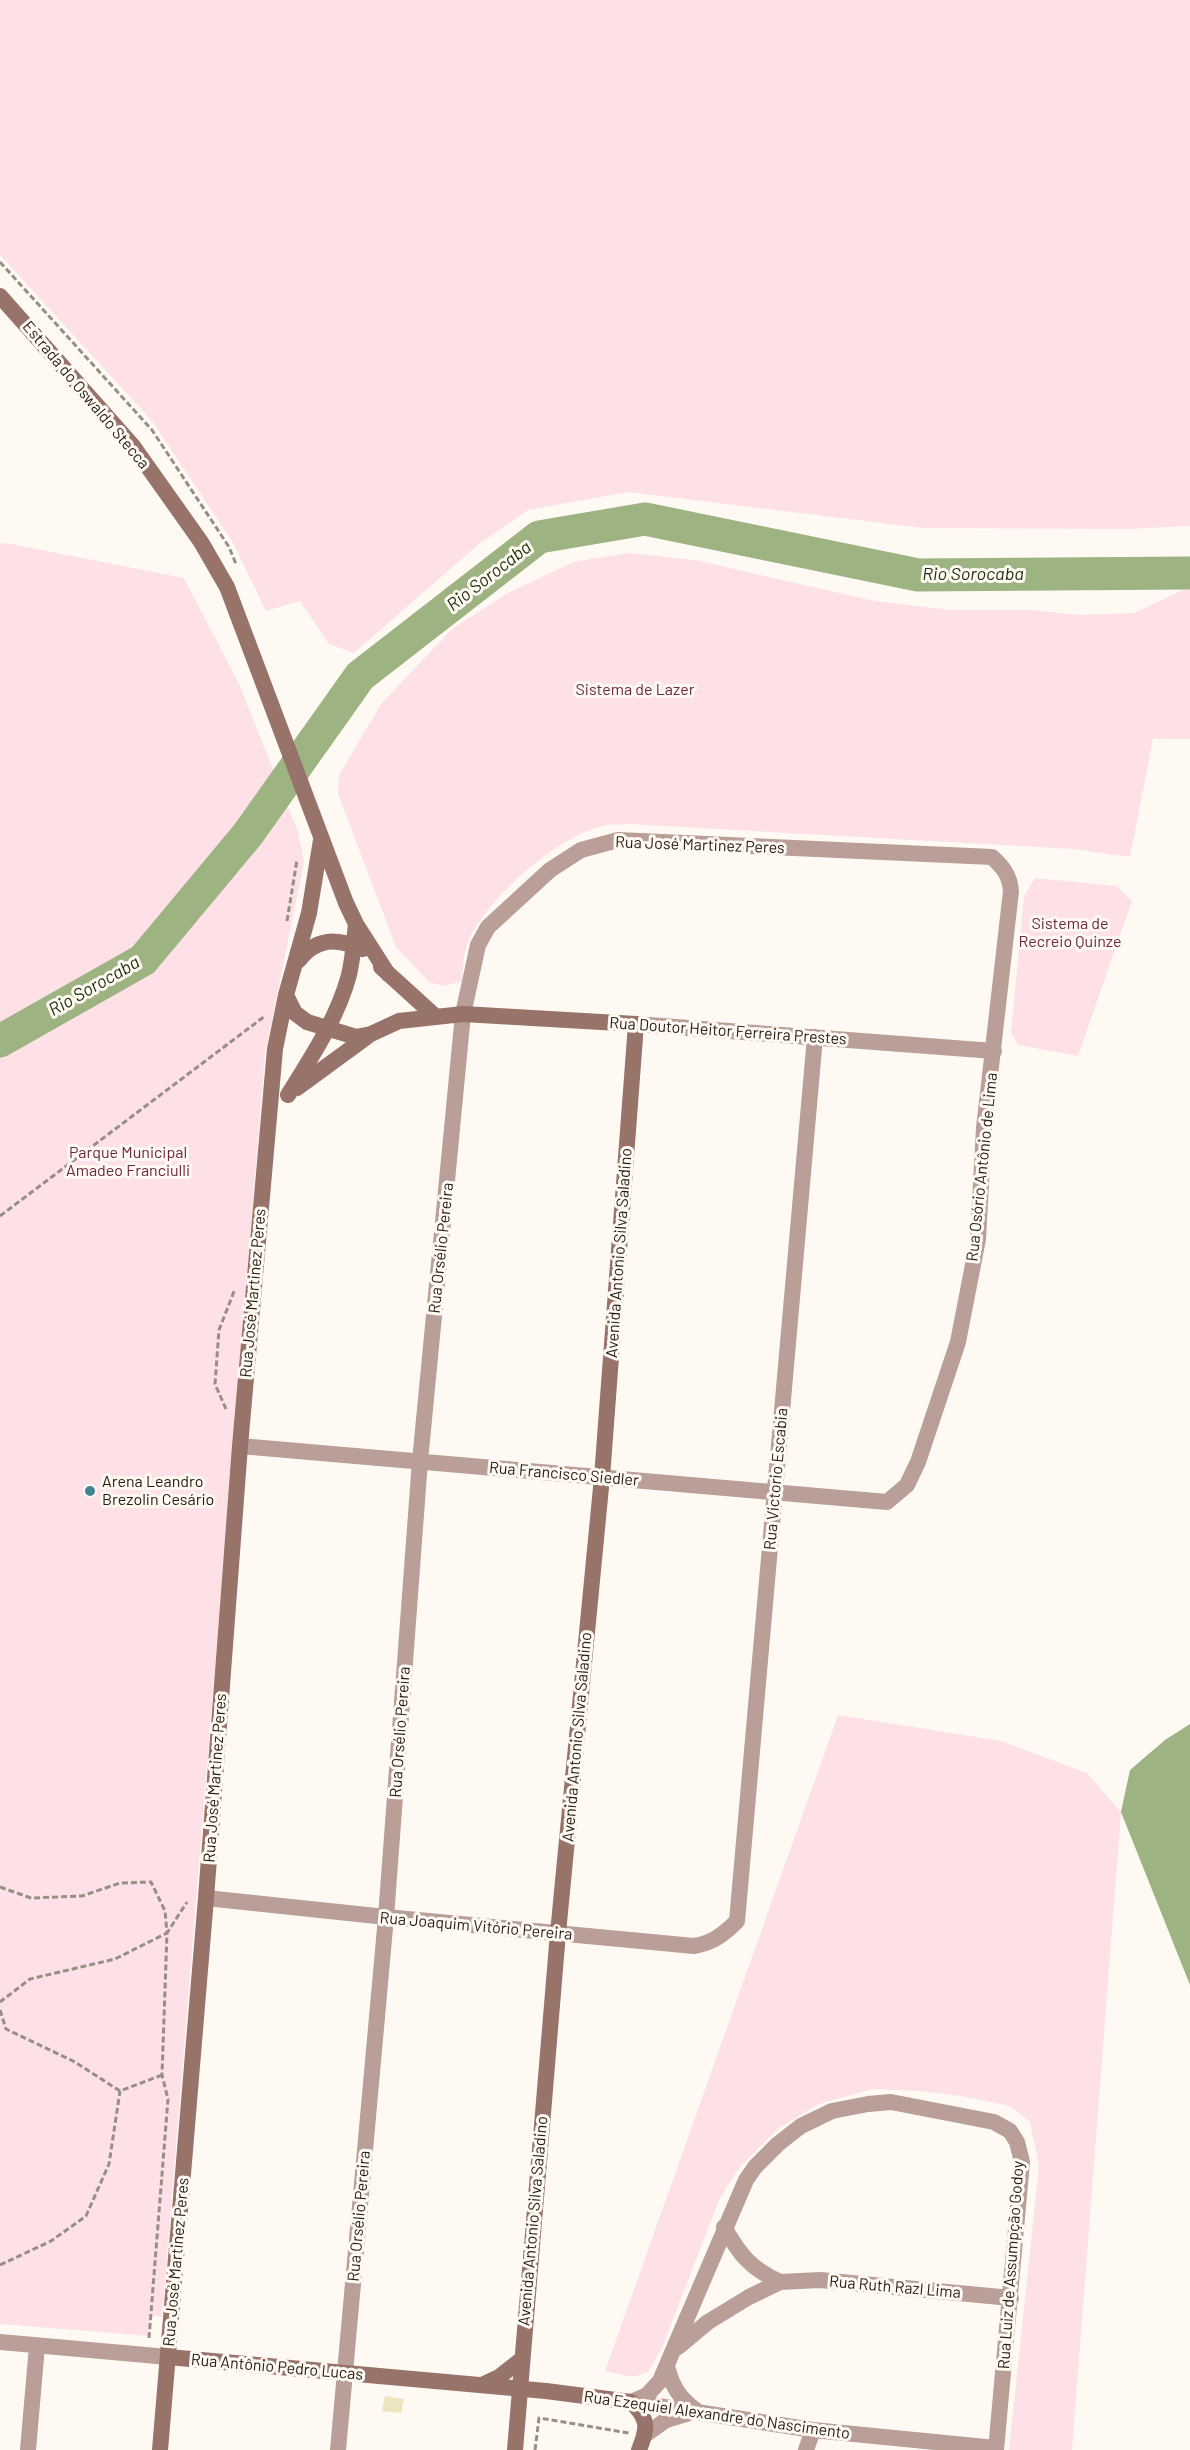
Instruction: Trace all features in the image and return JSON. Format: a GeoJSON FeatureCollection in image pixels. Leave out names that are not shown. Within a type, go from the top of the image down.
{"type":"FeatureCollection","features":[{"type":"Feature","properties":{"kind":"main road","name":"Estrada do Oswaldo Stecca"},"geometry":{"type":"LineString","coordinates":[[0,296],[133,446],[201,542],[227,587],[319,834]]}},
{"type":"Feature","properties":{"kind":"main road"},"geometry":{"type":"LineString","coordinates":[[319,834],[356,924],[388,974]]}},
{"type":"Feature","properties":{"kind":"main road","name":"Rua José Martinez Peres"},"geometry":{"type":"LineString","coordinates":[[160,2450],[269,1106],[275,1049],[286,995],[309,913],[319,834]]}},
{"type":"Feature","properties":{"kind":"main road"},"geometry":{"type":"LineString","coordinates":[[288,1095],[328,1030],[350,973],[356,924]]}},
{"type":"Feature","properties":{"kind":"main road"},"geometry":{"type":"LineString","coordinates":[[296,963],[306,951],[315,945],[331,941],[354,945],[364,949],[435,1017]]}},
{"type":"Feature","properties":{"kind":"main road"},"geometry":{"type":"LineString","coordinates":[[286,995],[295,1013],[307,1022],[356,1037],[371,1034]]}},
{"type":"Feature","properties":{"kind":"main road"},"geometry":{"type":"LineString","coordinates":[[269,1106],[288,1095],[371,1034],[399,1021],[463,1014]]}},
{"type":"Feature","properties":{"kind":"main road","name":"Rua Doutor Heitor Ferreira Prestes"},"geometry":{"type":"LineString","coordinates":[[463,1014],[636,1024]]}},
{"type":"Feature","properties":{"kind":"main road","name":"Avenida Antonio Silva Saladino"},"geometry":{"type":"LineString","coordinates":[[515,2450],[558,1933],[602,1478],[636,1024]]}},
{"type":"Feature","properties":{"kind":"main road","name":"Rua Antônio Pedro Lucas"},"geometry":{"type":"LineString","coordinates":[[168,2357],[519,2389]]}},
{"type":"Feature","properties":{"kind":"main road"},"geometry":{"type":"LineString","coordinates":[[481,2386],[499,2377],[522,2359]]}},
{"type":"Feature","properties":{"kind":"main road","name":"Rua Ezequiel Alexandre do Nascimento"},"geometry":{"type":"LineString","coordinates":[[519,2389],[631,2402]]}},
{"type":"Feature","properties":{"kind":"main road"},"geometry":{"type":"LineString","coordinates":[[517,2414],[522,2407],[546,2391]]}},
{"type":"Feature","properties":{"kind":"main road"},"geometry":{"type":"LineString","coordinates":[[631,2402],[641,2411],[646,2421],[642,2442]]}},
{"type":"Feature","properties":{"kind":"street","name":"Rua José Martinez Peres"},"geometry":{"type":"LineString","coordinates":[[463,1014],[478,945],[488,927],[550,870],[581,850],[618,840],[992,857]]}},
{"type":"Feature","properties":{"kind":"street","name":"Rua Osório Antônio de Lima"},"geometry":{"type":"LineString","coordinates":[[887,1502],[907,1485],[918,1462],[958,1342],[978,1239],[984,1128],[1011,891],[1004,868],[992,857]]}},
{"type":"Feature","properties":{"kind":"street","name":"Rua Orsélio Pereira"},"geometry":{"type":"LineString","coordinates":[[338,2450],[386,1917],[420,1461],[463,1014]]}},
{"type":"Feature","properties":{"kind":"street","name":"Rua Doutor Heitor Ferreira Prestes"},"geometry":{"type":"LineString","coordinates":[[636,1024],[994,1052]]}},
{"type":"Feature","properties":{"kind":"street","name":"Rua Victorio Escabia"},"geometry":{"type":"LineString","coordinates":[[737,1921],[815,1037]]}},
{"type":"Feature","properties":{"kind":"street","name":"Rua Francisco Siedler"},"geometry":{"type":"LineString","coordinates":[[240,1446],[887,1502]]}},
{"type":"Feature","properties":{"kind":"street","name":"Rua Joaquim Vitório Pereira"},"geometry":{"type":"LineString","coordinates":[[206,1898],[694,1946],[707,1944],[723,1936],[737,1921]]}},
{"type":"Feature","properties":{"kind":"street","name":"Rua Luiz de Assumpção Godoy"},"geometry":{"type":"LineString","coordinates":[[670,2359],[737,2197],[755,2167],[801,2126],[832,2111],[891,2102],[994,2122],[1010,2131],[1017,2142],[1022,2162],[996,2449]]}},
{"type":"Feature","properties":{"kind":"street"},"geometry":{"type":"LineString","coordinates":[[724,2227],[744,2260],[761,2274],[780,2282]]}},
{"type":"Feature","properties":{"kind":"street","name":"Rua Ruth Razl Lima"},"geometry":{"type":"LineString","coordinates":[[670,2359],[708,2322],[749,2297],[780,2282],[820,2280],[1011,2298]]}},
{"type":"Feature","properties":{"kind":"street","name":"Rua Antônio Pedro Lucas"},"geometry":{"type":"LineString","coordinates":[[0,2342],[168,2357]]}},
{"type":"Feature","properties":{"kind":"street"},"geometry":{"type":"LineString","coordinates":[[28,2450],[37,2346]]}},
{"type":"Feature","properties":{"kind":"street"},"geometry":{"type":"LineString","coordinates":[[631,2402],[654,2389],[670,2359]]}},
{"type":"Feature","properties":{"kind":"street"},"geometry":{"type":"LineString","coordinates":[[670,2359],[671,2384],[677,2393],[697,2411]]}},
{"type":"Feature","properties":{"kind":"street","name":"Rua Ezequiel Alexandre do Nascimento"},"geometry":{"type":"LineString","coordinates":[[631,2402],[813,2430],[996,2449]]}},
{"type":"Feature","properties":{"kind":"street"},"geometry":{"type":"LineString","coordinates":[[642,2442],[666,2420],[697,2411]]}},
{"type":"Feature","properties":{"kind":"street"},"geometry":{"type":"LineString","coordinates":[[806,2450],[813,2430]]}},
{"type":"Feature","properties":{"kind":"path"},"geometry":{"type":"LineString","coordinates":[[286,926],[297,860]]}},
{"type":"Feature","properties":{"kind":"path"},"geometry":{"type":"LineString","coordinates":[[0,1216],[265,1016],[263,1025]]}},
{"type":"Feature","properties":{"kind":"path"},"geometry":{"type":"LineString","coordinates":[[229,1418],[215,1384],[219,1330],[236,1288]]}},
{"type":"Feature","properties":{"kind":"path"},"geometry":{"type":"LineString","coordinates":[[0,1887],[31,1898],[82,1896],[120,1883],[151,1882],[165,1911],[168,1933],[162,2075],[168,2098],[147,2355]]}},
{"type":"Feature","properties":{"kind":"path"},"geometry":{"type":"LineString","coordinates":[[0,2002],[30,1979],[115,1959],[168,1933],[188,1902]]}},
{"type":"Feature","properties":{"kind":"path"},"geometry":{"type":"LineString","coordinates":[[0,2010],[6,2029],[75,2062],[120,2091]]}},
{"type":"Feature","properties":{"kind":"path"},"geometry":{"type":"LineString","coordinates":[[120,2091],[162,2075]]}},
{"type":"Feature","properties":{"kind":"path"},"geometry":{"type":"LineString","coordinates":[[0,2265],[51,2241],[86,2216],[109,2164],[120,2091]]}},
{"type":"Feature","properties":{"kind":"path"},"geometry":{"type":"LineString","coordinates":[[535,2450],[539,2418],[642,2442]]}},
{"type":"Feature","properties":{"kind":"green space"},"geometry":{"type":"Polygon","coordinates":[[[0,0],[1190,0],[1190,526],[1128,529],[923,528],[628,492],[528,510],[479,544],[354,653],[329,644],[300,601],[266,611],[232,541],[152,421],[0,255],[0,0]]]}},
{"type":"Feature","properties":{"kind":"green space","name":"Parque Municipal Amadeo Franciulli"},"geometry":{"type":"Polygon","coordinates":[[[6,543],[184,578],[239,684],[298,832],[304,862],[265,1054],[162,2317],[151,2316],[149,2336],[0,2324],[0,544],[6,543]]]}},
{"type":"Feature","properties":{"kind":"green space","name":"Sistema de Lazer"},"geometry":{"type":"Polygon","coordinates":[[[628,553],[695,560],[874,601],[952,610],[1032,610],[1079,615],[1134,613],[1183,590],[1190,590],[1190,739],[1153,739],[1130,857],[1073,849],[629,824],[606,825],[587,831],[546,855],[506,890],[489,909],[467,945],[462,981],[444,986],[429,982],[396,947],[338,794],[339,775],[381,704],[452,629],[506,594],[573,562],[628,553]]]}},
{"type":"Feature","properties":{"kind":"green space","name":"Sistema de Recreio Quinze"},"geometry":{"type":"Polygon","coordinates":[[[1035,878],[1116,886],[1132,901],[1078,1056],[1018,1045],[1011,1032],[1024,896],[1035,878]]]}},
{"type":"Feature","properties":{"kind":"green space"},"geometry":{"type":"Polygon","coordinates":[[[838,1715],[1001,1741],[1087,1773],[1121,1812],[1072,2450],[1009,2450],[1039,2166],[1030,2122],[1010,2106],[961,2096],[873,2089],[819,2104],[779,2128],[739,2168],[719,2200],[662,2348],[648,2372],[633,2377],[605,2371],[838,1715]]]}},
{"type":"Feature","properties":{"kind":"shaded area"},"geometry":{"type":"Polygon","coordinates":[[[1190,1724],[1190,1985],[1121,1812],[1130,1770],[1165,1740],[1190,1724]]]}},
{"type":"Feature","properties":{"kind":"building"},"geometry":{"type":"Polygon","coordinates":[[[385,2396],[404,2399],[401,2413],[382,2411],[385,2396]]]}},
{"type":"Feature","properties":{"kind":"waterway","name":"Rio Sorocaba"},"geometry":{"type":"LineString","coordinates":[[0,1041],[143,960],[248,834],[360,676],[539,537],[645,519],[918,575],[1190,573]]}},
{"type":"Feature","properties":{"kind":"place","name":"Arena Leandro Brezolin Cesário"},"geometry":{"type":"Point","coordinates":[90,1491]}}]}
